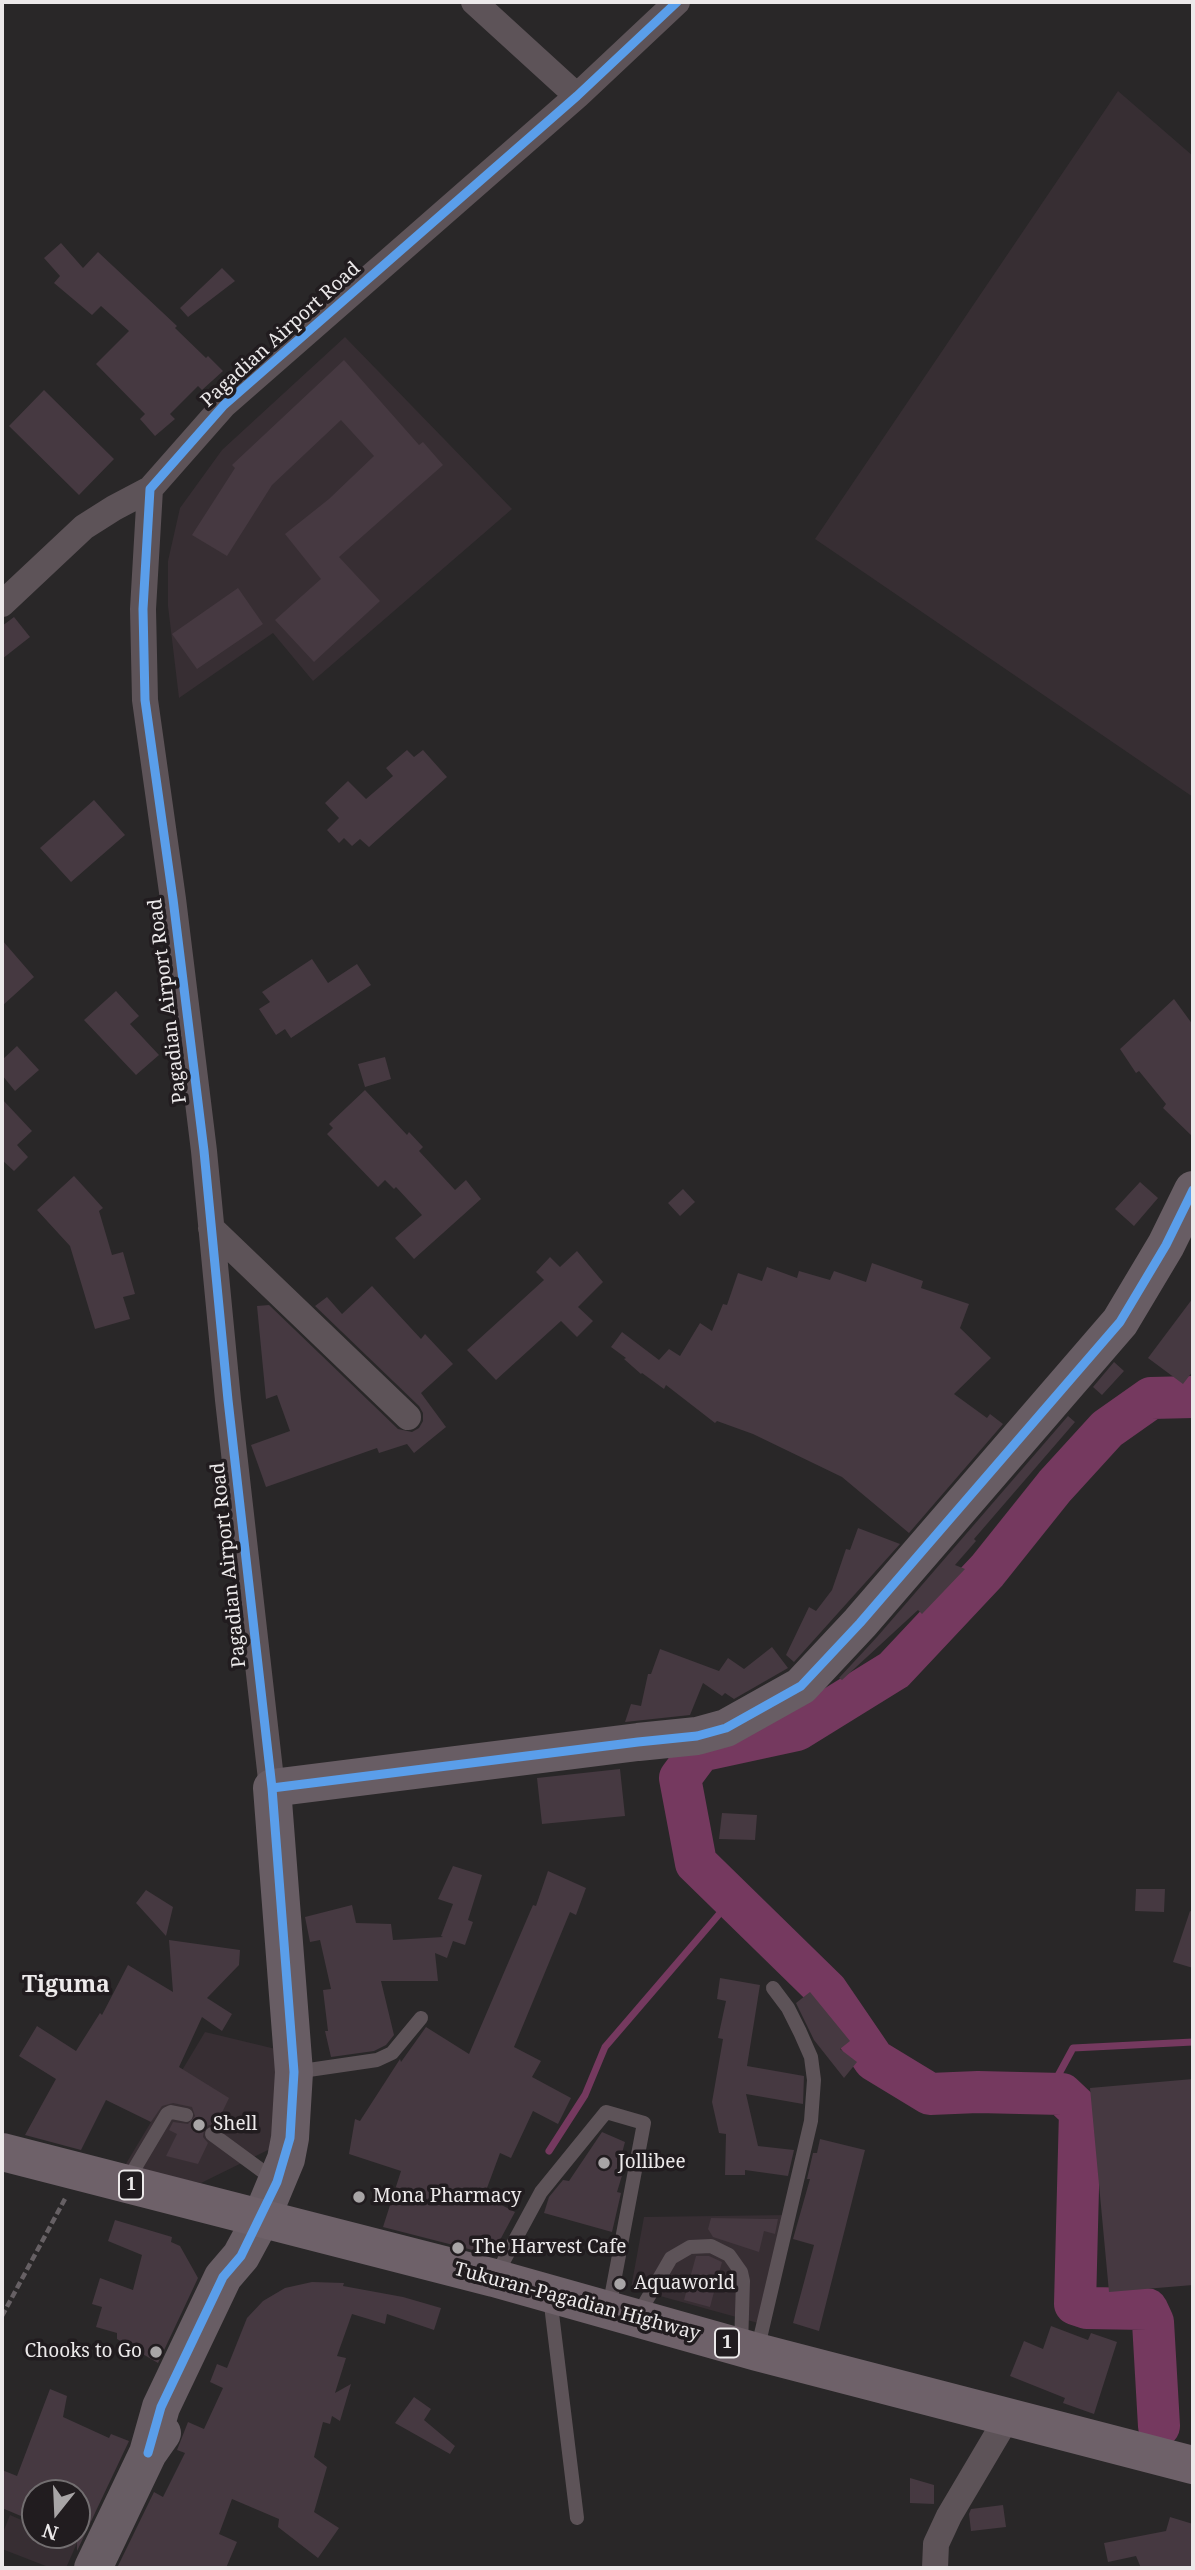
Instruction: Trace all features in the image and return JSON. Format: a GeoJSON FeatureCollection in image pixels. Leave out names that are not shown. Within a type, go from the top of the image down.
{"type":"FeatureCollection","features":[{"type":"Feature","properties":{"kind":"highway","name":"Tukuran-Pagadian Highway"},"geometry":{"type":"LineString","coordinates":[[2,2152],[494,2278],[749,2350],[1193,2465]]}},
{"type":"Feature","properties":{"kind":"street"},"geometry":{"type":"LineString","coordinates":[[474,2],[577,96]]}},
{"type":"Feature","properties":{"kind":"street","name":"Pagadian Airport Road"},"geometry":{"type":"LineString","coordinates":[[93,2568],[148,2453],[161,2407],[190,2361],[223,2277],[241,2256],[277,2182],[290,2138],[294,2072],[272,1788],[175,912],[145,700],[144,609],[150,489],[224,405],[577,96],[677,2]]}},
{"type":"Feature","properties":{"kind":"street"},"geometry":{"type":"LineString","coordinates":[[2,604],[84,527],[150,489]]}},
{"type":"Feature","properties":{"kind":"street"},"geometry":{"type":"LineString","coordinates":[[272,1788],[696,1736],[726,1728],[801,1686],[860,1623],[1120,1322],[1166,1245],[1193,1190]]}},
{"type":"Feature","properties":{"kind":"street"},"geometry":{"type":"LineString","coordinates":[[211,1228],[408,1417]]}},
{"type":"Feature","properties":{"kind":"street"},"geometry":{"type":"LineString","coordinates":[[935,2568],[936,2544],[949,2516],[1007,2418]]}},
{"type":"Feature","properties":{"kind":"lane"},"geometry":{"type":"LineString","coordinates":[[749,2350],[811,2120],[814,2080],[811,2057],[800,2032],[788,2008],[773,1988]]}},
{"type":"Feature","properties":{"kind":"lane"},"geometry":{"type":"LineString","coordinates":[[294,2072],[377,2060],[392,2053],[421,2018]]}},
{"type":"Feature","properties":{"kind":"lane"},"geometry":{"type":"LineString","coordinates":[[125,2183],[167,2114],[171,2112],[186,2115]]}},
{"type":"Feature","properties":{"kind":"lane"},"geometry":{"type":"LineString","coordinates":[[494,2278],[541,2192],[606,2112],[644,2123],[623,2314]]}},
{"type":"Feature","properties":{"kind":"lane"},"geometry":{"type":"LineString","coordinates":[[212,2134],[277,2182]]}},
{"type":"Feature","properties":{"kind":"lane"},"geometry":{"type":"LineString","coordinates":[[623,2314],[671,2258],[690,2247],[711,2246],[729,2255],[741,2272],[749,2350]]}},
{"type":"Feature","properties":{"kind":"lane"},"geometry":{"type":"LineString","coordinates":[[550,2294],[577,2518]]}},
{"type":"Feature","properties":{"kind":"path"},"geometry":{"type":"LineString","coordinates":[[2,2316],[80,2171]]}},
{"type":"Feature","properties":{"kind":"shaded area"},"geometry":{"type":"Polygon","coordinates":[[[1118,91],[1193,156],[1193,797],[815,539],[1118,91]]]}},
{"type":"Feature","properties":{"kind":"shaded area"},"geometry":{"type":"Polygon","coordinates":[[[345,337],[512,509],[313,681],[273,633],[179,698],[168,606],[168,561],[180,508],[222,450],[345,337]]]}},
{"type":"Feature","properties":{"kind":"shaded area"},"geometry":{"type":"Polygon","coordinates":[[[205,2032],[284,2051],[270,2149],[201,2183],[124,2167],[205,2032]]]}},
{"type":"Feature","properties":{"kind":"shaded area"},"geometry":{"type":"Polygon","coordinates":[[[787,2215],[758,2323],[631,2288],[644,2217],[787,2215]]]}},
{"type":"Feature","properties":{"kind":"shaded area"},"geometry":{"type":"Polygon","coordinates":[[[10,2515],[21,2520],[21,2549],[74,2549],[66,2568],[51,2568],[2,2549],[2,2535],[10,2515]]]}},
{"type":"Feature","properties":{"kind":"building"},"geometry":{"type":"Polygon","coordinates":[[[61,243],[83,268],[98,252],[177,326],[175,328],[206,358],[208,356],[223,371],[202,390],[198,386],[170,414],[175,419],[155,436],[140,419],[145,414],[96,364],[129,331],[101,306],[92,315],[54,283],[60,276],[44,258],[61,243]]]}},
{"type":"Feature","properties":{"kind":"building"},"geometry":{"type":"Polygon","coordinates":[[[222,268],[235,281],[188,317],[180,308],[222,268]]]}},
{"type":"Feature","properties":{"kind":"building"},"geometry":{"type":"Polygon","coordinates":[[[344,360],[419,445],[423,442],[443,465],[339,557],[380,601],[314,662],[275,620],[321,579],[285,534],[329,499],[374,456],[341,420],[272,485],[227,556],[192,535],[235,468],[232,465],[344,360]]]}},
{"type":"Feature","properties":{"kind":"building"},"geometry":{"type":"Polygon","coordinates":[[[44,390],[114,459],[79,495],[9,426],[44,390]]]}},
{"type":"Feature","properties":{"kind":"building"},"geometry":{"type":"Polygon","coordinates":[[[238,588],[263,624],[197,669],[172,634],[238,588]]]}},
{"type":"Feature","properties":{"kind":"building"},"geometry":{"type":"Polygon","coordinates":[[[14,617],[30,637],[2,659],[2,626],[14,617]]]}},
{"type":"Feature","properties":{"kind":"building"},"geometry":{"type":"Polygon","coordinates":[[[407,750],[414,757],[423,750],[447,777],[369,847],[360,839],[352,846],[344,838],[339,843],[327,830],[339,818],[325,803],[348,781],[366,799],[393,776],[386,768],[407,750]]]}},
{"type":"Feature","properties":{"kind":"building"},"geometry":{"type":"Polygon","coordinates":[[[94,800],[125,835],[71,882],[40,848],[94,800]]]}},
{"type":"Feature","properties":{"kind":"building"},"geometry":{"type":"Polygon","coordinates":[[[2,940],[34,977],[2,1006],[2,940]]]}},
{"type":"Feature","properties":{"kind":"building"},"geometry":{"type":"Polygon","coordinates":[[[312,959],[328,983],[357,964],[371,985],[291,1038],[285,1029],[276,1035],[259,1009],[270,1002],[262,992],[312,959]]]}},
{"type":"Feature","properties":{"kind":"building"},"geometry":{"type":"Polygon","coordinates":[[[116,991],[139,1016],[130,1024],[159,1055],[136,1075],[84,1020],[116,991]]]}},
{"type":"Feature","properties":{"kind":"building"},"geometry":{"type":"Polygon","coordinates":[[[1174,999],[1193,1025],[1193,1137],[1163,1108],[1166,1104],[1139,1071],[1136,1073],[1120,1049],[1174,999]]]}},
{"type":"Feature","properties":{"kind":"building"},"geometry":{"type":"Polygon","coordinates":[[[17,1046],[39,1070],[15,1091],[2,1075],[2,1060],[17,1046]]]}},
{"type":"Feature","properties":{"kind":"building"},"geometry":{"type":"Polygon","coordinates":[[[385,1057],[391,1079],[365,1087],[358,1064],[385,1057]]]}},
{"type":"Feature","properties":{"kind":"building"},"geometry":{"type":"Polygon","coordinates":[[[365,1090],[407,1135],[409,1132],[423,1147],[419,1151],[455,1190],[466,1180],[481,1199],[414,1259],[395,1238],[422,1215],[396,1187],[394,1189],[385,1180],[378,1187],[327,1134],[333,1128],[329,1124],[365,1090]]]}},
{"type":"Feature","properties":{"kind":"building"},"geometry":{"type":"Polygon","coordinates":[[[2,1099],[32,1131],[17,1145],[28,1157],[14,1171],[2,1160],[2,1099]]]}},
{"type":"Feature","properties":{"kind":"building"},"geometry":{"type":"Polygon","coordinates":[[[74,1176],[103,1208],[99,1211],[112,1255],[123,1252],[135,1294],[123,1297],[130,1319],[95,1329],[70,1246],[37,1210],[74,1176]]]}},
{"type":"Feature","properties":{"kind":"building"},"geometry":{"type":"Polygon","coordinates":[[[1140,1182],[1158,1198],[1134,1226],[1115,1209],[1140,1182]]]}},
{"type":"Feature","properties":{"kind":"building"},"geometry":{"type":"Polygon","coordinates":[[[683,1189],[695,1202],[680,1216],[668,1203],[683,1189]]]}},
{"type":"Feature","properties":{"kind":"building"},"geometry":{"type":"Polygon","coordinates":[[[577,1251],[603,1282],[578,1307],[593,1321],[577,1337],[561,1321],[496,1380],[467,1350],[544,1280],[536,1272],[550,1257],[560,1267],[577,1251]]]}},
{"type":"Feature","properties":{"kind":"building"},"geometry":{"type":"Polygon","coordinates":[[[872,1263],[923,1281],[921,1288],[969,1304],[960,1328],[991,1358],[954,1394],[987,1418],[990,1414],[1003,1424],[909,1533],[842,1477],[753,1434],[717,1421],[715,1423],[666,1385],[664,1389],[641,1374],[611,1347],[622,1332],[659,1360],[669,1349],[680,1356],[700,1323],[712,1331],[723,1304],[727,1305],[738,1273],[762,1281],[767,1267],[797,1278],[799,1271],[830,1280],[834,1271],[866,1282],[872,1263]]]}},
{"type":"Feature","properties":{"kind":"building"},"geometry":{"type":"Polygon","coordinates":[[[372,1286],[421,1339],[425,1334],[453,1364],[421,1393],[446,1427],[414,1453],[407,1444],[379,1453],[377,1448],[266,1487],[251,1445],[290,1431],[277,1395],[266,1399],[257,1306],[269,1305],[398,1429],[412,1432],[419,1428],[423,1421],[419,1406],[315,1306],[327,1297],[342,1314],[372,1286]]]}},
{"type":"Feature","properties":{"kind":"building"},"geometry":{"type":"Polygon","coordinates":[[[1193,1298],[1193,1371],[1183,1384],[1148,1358],[1193,1298]]]}},
{"type":"Feature","properties":{"kind":"building"},"geometry":{"type":"Polygon","coordinates":[[[1114,1362],[1124,1371],[1102,1395],[1093,1387],[1114,1362]]]}},
{"type":"Feature","properties":{"kind":"building"},"geometry":{"type":"Polygon","coordinates":[[[1068,1416],[1075,1422],[974,1539],[976,1541],[955,1565],[965,1569],[922,1614],[918,1610],[842,1680],[839,1678],[877,1637],[1068,1416]]]}},
{"type":"Feature","properties":{"kind":"building"},"geometry":{"type":"Polygon","coordinates":[[[858,1528],[900,1544],[794,1662],[786,1655],[809,1607],[816,1611],[832,1590],[846,1549],[850,1550],[858,1528]]]}},
{"type":"Feature","properties":{"kind":"building"},"geometry":{"type":"Polygon","coordinates":[[[772,1647],[788,1668],[734,1699],[725,1693],[722,1696],[703,1683],[690,1715],[625,1722],[631,1704],[641,1706],[648,1674],[651,1674],[660,1649],[719,1671],[728,1658],[744,1669],[772,1647]]]}},
{"type":"Feature","properties":{"kind":"building"},"geometry":{"type":"Polygon","coordinates":[[[620,1769],[625,1816],[542,1824],[537,1778],[620,1769]]]}},
{"type":"Feature","properties":{"kind":"building"},"geometry":{"type":"Polygon","coordinates":[[[722,1813],[757,1815],[755,1840],[719,1839],[722,1813]]]}},
{"type":"Feature","properties":{"kind":"building"},"geometry":{"type":"Polygon","coordinates":[[[453,1866],[482,1875],[468,1920],[473,1922],[465,1945],[453,1941],[447,1958],[435,1953],[438,1981],[381,1981],[394,2035],[386,2045],[374,2051],[331,2057],[325,2031],[328,2031],[323,1990],[331,1989],[320,1940],[310,1942],[305,1917],[352,1905],[356,1923],[391,1924],[393,1940],[443,1937],[441,1936],[453,1904],[438,1899],[453,1866]]]}},
{"type":"Feature","properties":{"kind":"building"},"geometry":{"type":"Polygon","coordinates":[[[548,1871],[586,1888],[576,1915],[570,1912],[514,2047],[541,2061],[532,2077],[571,2098],[558,2124],[533,2111],[511,2158],[500,2153],[484,2196],[515,2212],[492,2255],[383,2227],[401,2171],[349,2154],[355,2119],[360,2121],[400,2059],[401,2062],[426,2027],[469,2054],[533,1905],[536,1906],[548,1871]]]}},
{"type":"Feature","properties":{"kind":"building"},"geometry":{"type":"Polygon","coordinates":[[[1136,1889],[1165,1889],[1164,1912],[1135,1911],[1136,1889]]]}},
{"type":"Feature","properties":{"kind":"building"},"geometry":{"type":"Polygon","coordinates":[[[146,1890],[173,1907],[166,1936],[136,1903],[146,1890]]]}},
{"type":"Feature","properties":{"kind":"building"},"geometry":{"type":"Polygon","coordinates":[[[1190,1911],[1193,1912],[1193,1968],[1173,1962],[1190,1911]]]}},
{"type":"Feature","properties":{"kind":"building"},"geometry":{"type":"Polygon","coordinates":[[[169,1940],[240,1950],[239,1965],[207,1998],[232,2014],[222,2031],[202,2017],[179,2067],[229,2098],[216,2125],[209,2125],[204,2129],[203,2137],[208,2143],[198,2164],[166,2156],[177,2134],[169,2130],[173,2122],[188,2124],[195,2116],[192,2107],[173,2103],[162,2106],[151,2122],[106,2100],[81,2150],[25,2135],[56,2079],[19,2056],[37,2026],[76,2051],[100,2013],[102,2015],[128,1965],[173,1992],[169,1940]]]}},
{"type":"Feature","properties":{"kind":"building"},"geometry":{"type":"Polygon","coordinates":[[[720,1978],[760,1985],[747,2066],[804,2076],[803,2104],[746,2094],[758,2146],[794,2150],[788,2176],[745,2170],[745,2175],[725,2175],[726,2134],[719,2133],[712,2102],[723,2039],[718,2038],[726,2001],[717,1999],[720,1978]]]}},
{"type":"Feature","properties":{"kind":"building"},"geometry":{"type":"Polygon","coordinates":[[[810,1992],[850,2041],[840,2049],[857,2062],[844,2078],[814,2040],[796,2003],[810,1992]]]}},
{"type":"Feature","properties":{"kind":"building"},"geometry":{"type":"Polygon","coordinates":[[[1193,2079],[1193,2285],[1109,2292],[1090,2088],[1193,2079]]]}},
{"type":"Feature","properties":{"kind":"building"},"geometry":{"type":"Polygon","coordinates":[[[602,2132],[625,2142],[618,2168],[624,2169],[617,2192],[621,2193],[612,2232],[544,2213],[549,2197],[563,2180],[569,2181],[602,2132]]]}},
{"type":"Feature","properties":{"kind":"building"},"geometry":{"type":"Polygon","coordinates":[[[820,2139],[865,2150],[819,2331],[793,2323],[814,2245],[793,2239],[810,2179],[807,2179],[813,2153],[817,2153],[820,2139]]]}},
{"type":"Feature","properties":{"kind":"building"},"geometry":{"type":"Polygon","coordinates":[[[711,2218],[778,2219],[775,2234],[764,2231],[759,2252],[713,2237],[708,2229],[711,2218]]]}},
{"type":"Feature","properties":{"kind":"building"},"geometry":{"type":"Polygon","coordinates":[[[115,2220],[172,2237],[171,2242],[180,2246],[198,2278],[158,2363],[117,2339],[117,2333],[96,2327],[102,2307],[92,2304],[100,2278],[133,2290],[142,2255],[108,2241],[115,2220]]]}},
{"type":"Feature","properties":{"kind":"building"},"geometry":{"type":"Polygon","coordinates":[[[696,2256],[709,2256],[722,2262],[710,2307],[684,2300],[696,2256]]]}},
{"type":"Feature","properties":{"kind":"building"},"geometry":{"type":"Polygon","coordinates":[[[312,2282],[344,2283],[343,2286],[403,2297],[441,2308],[434,2330],[387,2314],[385,2324],[352,2314],[337,2356],[346,2358],[335,2393],[351,2384],[340,2421],[332,2416],[330,2424],[323,2422],[314,2457],[327,2467],[314,2512],[339,2528],[318,2558],[278,2527],[279,2519],[232,2499],[219,2534],[237,2542],[226,2568],[117,2568],[154,2492],[163,2497],[185,2453],[177,2450],[188,2422],[204,2429],[223,2388],[210,2382],[217,2364],[227,2368],[247,2318],[263,2301],[285,2288],[312,2282]]]}},
{"type":"Feature","properties":{"kind":"building"},"geometry":{"type":"Polygon","coordinates":[[[1051,2326],[1088,2340],[1091,2333],[1117,2342],[1094,2414],[1063,2403],[1065,2398],[1010,2376],[1024,2341],[1043,2349],[1051,2326]]]}},
{"type":"Feature","properties":{"kind":"building"},"geometry":{"type":"Polygon","coordinates":[[[50,2389],[67,2396],[63,2417],[109,2438],[111,2434],[129,2441],[91,2521],[91,2479],[21,2479],[21,2516],[2,2508],[2,2470],[17,2476],[50,2389]]]}},
{"type":"Feature","properties":{"kind":"building"},"geometry":{"type":"Polygon","coordinates":[[[414,2397],[431,2409],[424,2420],[455,2446],[450,2454],[395,2423],[414,2397]]]}},
{"type":"Feature","properties":{"kind":"building"},"geometry":{"type":"Polygon","coordinates":[[[910,2478],[934,2485],[934,2504],[910,2503],[910,2478]]]}},
{"type":"Feature","properties":{"kind":"building"},"geometry":{"type":"Polygon","coordinates":[[[1003,2505],[1006,2527],[971,2531],[971,2509],[1003,2505]]]}},
{"type":"Feature","properties":{"kind":"building"},"geometry":{"type":"Polygon","coordinates":[[[1170,2517],[1193,2524],[1193,2568],[1141,2568],[1136,2556],[1108,2562],[1104,2543],[1166,2531],[1170,2517]]]}},
{"type":"Feature","properties":{"kind":"waterway"},"geometry":{"type":"LineString","coordinates":[[1159,2426],[1153,2322],[1147,2309],[1087,2308],[1075,2304],[1080,2111],[1062,2094],[930,2094],[874,2060],[827,1991],[696,1863],[680,1778],[700,1751],[797,1730],[894,1670],[987,1571],[1055,1486],[1107,1429],[1151,1398],[1193,1397]]}},
{"type":"Feature","properties":{"kind":"waterway"},"geometry":{"type":"LineString","coordinates":[[549,2151],[585,2095],[605,2047],[733,1898]]}},
{"type":"Feature","properties":{"kind":"waterway"},"geometry":{"type":"LineString","coordinates":[[1048,2094],[1073,2048],[1193,2042]]}},
{"type":"Feature","properties":{"kind":"cycle path"},"geometry":{"type":"LineString","coordinates":[[148,2453],[161,2407],[223,2277],[241,2256],[277,2182],[290,2138],[294,2072],[272,1788],[228,1400],[204,1151],[145,700],[143,609],[150,489],[224,405],[577,96],[677,2]]}},
{"type":"Feature","properties":{"kind":"cycle path"},"geometry":{"type":"LineString","coordinates":[[272,1788],[697,1736],[726,1728],[801,1686],[860,1623],[1120,1322],[1166,1245],[1193,1190]]}},
{"type":"Feature","properties":{"kind":"place","name":"Shell"},"geometry":{"type":"Point","coordinates":[199,2125]}},
{"type":"Feature","properties":{"kind":"place","name":"Jollibee"},"geometry":{"type":"Point","coordinates":[604,2163]}},
{"type":"Feature","properties":{"kind":"place","name":"Mona Pharmacy"},"geometry":{"type":"Point","coordinates":[359,2197]}},
{"type":"Feature","properties":{"kind":"place","name":"The Harvest Cafe"},"geometry":{"type":"Point","coordinates":[458,2248]}},
{"type":"Feature","properties":{"kind":"place","name":"Aquaworld"},"geometry":{"type":"Point","coordinates":[620,2284]}},
{"type":"Feature","properties":{"kind":"place","name":"Chooks to Go"},"geometry":{"type":"Point","coordinates":[156,2352]}},
{"type":"Feature","properties":{"kind":"district","name":"Tiguma"},"geometry":{"type":"Point","coordinates":[66,1985]}}]}
